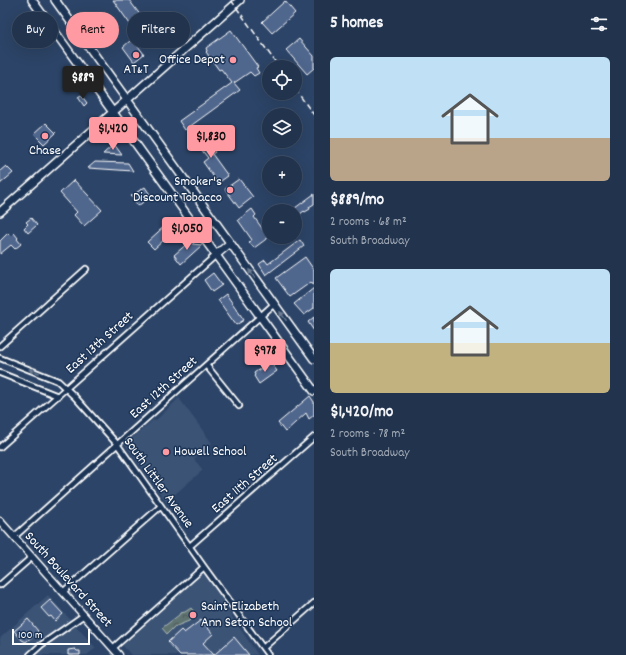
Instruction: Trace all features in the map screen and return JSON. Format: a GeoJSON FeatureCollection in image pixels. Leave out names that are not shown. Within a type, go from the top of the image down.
{"type":"FeatureCollection","features":[{"type":"Feature","properties":{"kind":"main road"},"geometry":{"type":"LineString","coordinates":[[32,0],[314,392]]}},
{"type":"Feature","properties":{"kind":"main road"},"geometry":{"type":"LineString","coordinates":[[55,0],[314,359]]}},
{"type":"Feature","properties":{"kind":"main road"},"geometry":{"type":"LineString","coordinates":[[0,212],[240,0]]}},
{"type":"Feature","properties":{"kind":"main road"},"geometry":{"type":"LineString","coordinates":[[216,255],[230,243]]}},
{"type":"Feature","properties":{"kind":"main road","name":"South Boulevard Street"},"geometry":{"type":"LineString","coordinates":[[0,521],[119,655]]}},
{"type":"Feature","properties":{"kind":"street","name":"East 13th Street"},"geometry":{"type":"LineString","coordinates":[[0,447],[216,255]]}},
{"type":"Feature","properties":{"kind":"street"},"geometry":{"type":"LineString","coordinates":[[0,346],[86,269]]}},
{"type":"Feature","properties":{"kind":"street","name":"East 12th Street"},"geometry":{"type":"LineString","coordinates":[[14,537],[274,304]]}},
{"type":"Feature","properties":{"kind":"street","name":"South Littler Avenue"},"geometry":{"type":"LineString","coordinates":[[0,358],[58,381],[117,444],[268,655]]}},
{"type":"Feature","properties":{"kind":"street"},"geometry":{"type":"LineString","coordinates":[[206,365],[239,406]]}},
{"type":"Feature","properties":{"kind":"street"},"geometry":{"type":"LineString","coordinates":[[0,373],[58,396]]}},
{"type":"Feature","properties":{"kind":"street","name":"East 11th Street"},"geometry":{"type":"LineString","coordinates":[[190,546],[314,437]]}},
{"type":"Feature","properties":{"kind":"street"},"geometry":{"type":"LineString","coordinates":[[63,592],[161,506]]}},
{"type":"Feature","properties":{"kind":"street"},"geometry":{"type":"LineString","coordinates":[[0,585],[32,557]]}},
{"type":"Feature","properties":{"kind":"street"},"geometry":{"type":"LineString","coordinates":[[113,648],[204,567]]}},
{"type":"Feature","properties":{"kind":"street"},"geometry":{"type":"LineString","coordinates":[[263,648],[314,603]]}},
{"type":"Feature","properties":{"kind":"street"},"geometry":{"type":"LineString","coordinates":[[30,655],[41,645],[84,615]]}},
{"type":"Feature","properties":{"kind":"shaded area","name":"Howell School"},"geometry":{"type":"Polygon","coordinates":[[[179,398],[212,443],[194,459],[203,470],[166,502],[125,444],[153,420],[155,421],[179,398]]]}},
{"type":"Feature","properties":{"kind":"shaded area","name":"Saint Elizabeth Ann Seton School"},"geometry":{"type":"Polygon","coordinates":[[[201,575],[207,575],[222,598],[222,602],[258,655],[131,655],[123,646],[125,643],[201,575]]]}},
{"type":"Feature","properties":{"kind":"shaded area"},"geometry":{"type":"Polygon","coordinates":[[[48,595],[96,648],[87,655],[0,655],[0,638],[48,595]]]}},
{"type":"Feature","properties":{"kind":"green space"},"geometry":{"type":"Polygon","coordinates":[[[191,608],[196,614],[189,621],[174,627],[167,634],[162,628],[180,613],[191,608]]]}},
{"type":"Feature","properties":{"kind":"building"},"geometry":{"type":"Polygon","coordinates":[[[113,0],[129,0],[138,12],[127,12],[127,20],[113,0]]]}},
{"type":"Feature","properties":{"kind":"building"},"geometry":{"type":"Polygon","coordinates":[[[285,1],[295,13],[272,33],[262,22],[285,1]]]}},
{"type":"Feature","properties":{"kind":"building"},"geometry":{"type":"Polygon","coordinates":[[[231,30],[258,67],[256,68],[259,73],[254,76],[250,72],[234,83],[240,90],[185,130],[179,121],[232,83],[221,69],[219,70],[206,52],[206,48],[231,30]]]}},
{"type":"Feature","properties":{"kind":"building"},"geometry":{"type":"Polygon","coordinates":[[[299,39],[314,56],[314,68],[307,74],[302,68],[302,60],[295,60],[286,50],[299,39]]]}},
{"type":"Feature","properties":{"kind":"building","name":"AT&T"},"geometry":{"type":"Polygon","coordinates":[[[127,44],[127,48],[140,48],[144,54],[134,62],[123,47],[127,44]]]}},
{"type":"Feature","properties":{"kind":"building"},"geometry":{"type":"Polygon","coordinates":[[[81,95],[87,103],[84,106],[78,97],[81,95]]]}},
{"type":"Feature","properties":{"kind":"building","name":"Chase"},"geometry":{"type":"Polygon","coordinates":[[[46,123],[56,133],[44,144],[34,134],[46,123]]]}},
{"type":"Feature","properties":{"kind":"building"},"geometry":{"type":"Polygon","coordinates":[[[198,134],[202,141],[209,137],[211,140],[208,142],[215,152],[212,154],[228,176],[218,183],[203,162],[208,158],[192,138],[198,134]]]}},
{"type":"Feature","properties":{"kind":"building"},"geometry":{"type":"Polygon","coordinates":[[[114,144],[122,155],[103,154],[114,144]]]}},
{"type":"Feature","properties":{"kind":"building"},"geometry":{"type":"Polygon","coordinates":[[[95,162],[128,163],[133,171],[88,168],[95,162]]]}},
{"type":"Feature","properties":{"kind":"building"},"geometry":{"type":"Polygon","coordinates":[[[6,166],[13,173],[0,184],[0,171],[6,166]]]}},
{"type":"Feature","properties":{"kind":"building"},"geometry":{"type":"Polygon","coordinates":[[[239,179],[253,197],[239,208],[225,189],[239,179]]]}},
{"type":"Feature","properties":{"kind":"building"},"geometry":{"type":"Polygon","coordinates":[[[74,180],[102,210],[84,226],[74,215],[77,212],[60,193],[74,180]]]}},
{"type":"Feature","properties":{"kind":"building"},"geometry":{"type":"Polygon","coordinates":[[[145,187],[151,196],[138,206],[131,196],[145,187]]]}},
{"type":"Feature","properties":{"kind":"building"},"geometry":{"type":"Polygon","coordinates":[[[314,194],[314,204],[309,207],[310,209],[302,213],[302,204],[300,204],[314,194]]]}},
{"type":"Feature","properties":{"kind":"building"},"geometry":{"type":"Polygon","coordinates":[[[252,209],[256,215],[254,217],[262,228],[262,242],[254,248],[249,242],[252,240],[238,220],[252,209]]]}},
{"type":"Feature","properties":{"kind":"building"},"geometry":{"type":"Polygon","coordinates":[[[31,218],[37,225],[28,233],[24,228],[28,224],[26,222],[31,218]]]}},
{"type":"Feature","properties":{"kind":"building"},"geometry":{"type":"Polygon","coordinates":[[[168,223],[175,230],[154,249],[147,242],[168,223]]]}},
{"type":"Feature","properties":{"kind":"building"},"geometry":{"type":"Polygon","coordinates":[[[8,233],[11,236],[14,233],[21,244],[15,249],[11,245],[0,254],[0,241],[8,233]]]}},
{"type":"Feature","properties":{"kind":"building"},"geometry":{"type":"Polygon","coordinates":[[[196,236],[193,244],[202,245],[181,264],[174,255],[196,236]]]}},
{"type":"Feature","properties":{"kind":"building"},"geometry":{"type":"Polygon","coordinates":[[[302,243],[304,246],[266,275],[259,264],[265,260],[268,264],[295,244],[302,243]]]}},
{"type":"Feature","properties":{"kind":"building"},"geometry":{"type":"Polygon","coordinates":[[[305,257],[314,270],[314,286],[311,282],[290,297],[276,278],[305,257]]]}},
{"type":"Feature","properties":{"kind":"building"},"geometry":{"type":"Polygon","coordinates":[[[213,273],[222,285],[212,292],[204,280],[213,273]]]}},
{"type":"Feature","properties":{"kind":"building"},"geometry":{"type":"Polygon","coordinates":[[[314,288],[314,308],[304,315],[294,304],[314,288]]]}},
{"type":"Feature","properties":{"kind":"building"},"geometry":{"type":"Polygon","coordinates":[[[226,294],[244,320],[236,325],[218,300],[226,294]]]}},
{"type":"Feature","properties":{"kind":"building"},"geometry":{"type":"Polygon","coordinates":[[[314,317],[314,331],[308,322],[314,317]]]}},
{"type":"Feature","properties":{"kind":"building"},"geometry":{"type":"Polygon","coordinates":[[[271,363],[277,371],[259,384],[254,376],[254,373],[261,368],[262,370],[271,363]]]}},
{"type":"Feature","properties":{"kind":"building"},"geometry":{"type":"Polygon","coordinates":[[[310,396],[314,402],[314,415],[309,419],[306,413],[285,432],[278,423],[310,396]]]}},
{"type":"Feature","properties":{"kind":"building"},"geometry":{"type":"Polygon","coordinates":[[[50,600],[63,614],[55,621],[41,608],[50,600]]]}},
{"type":"Feature","properties":{"kind":"building"},"geometry":{"type":"Polygon","coordinates":[[[28,619],[38,631],[26,642],[22,640],[14,631],[28,619]]]}},
{"type":"Feature","properties":{"kind":"building","name":"Saint Elizabeth Ann Seton School"},"geometry":{"type":"Polygon","coordinates":[[[201,620],[213,634],[203,643],[214,655],[180,655],[168,642],[181,630],[184,633],[201,620]]]}},
{"type":"Feature","properties":{"kind":"building"},"geometry":{"type":"Polygon","coordinates":[[[234,637],[249,655],[214,655],[234,637]]]}},
{"type":"Feature","properties":{"kind":"building"},"geometry":{"type":"Polygon","coordinates":[[[75,649],[80,651],[80,655],[68,655],[68,650],[75,649]]]}},
{"type":"Feature","properties":{"kind":"railway"},"geometry":{"type":"LineString","coordinates":[[231,0],[274,60]]}},
{"type":"Feature","properties":{"kind":"railway"},"geometry":{"type":"LineString","coordinates":[[302,99],[314,115]]}},
{"type":"Feature","properties":{"kind":"place","name":"AT&T"},"geometry":{"type":"Point","coordinates":[136,55]}},
{"type":"Feature","properties":{"kind":"place","name":"Office Depot"},"geometry":{"type":"Point","coordinates":[233,60]}},
{"type":"Feature","properties":{"kind":"place","name":"Chase"},"geometry":{"type":"Point","coordinates":[45,136]}},
{"type":"Feature","properties":{"kind":"place","name":"Smoker's Discount Tobacco"},"geometry":{"type":"Point","coordinates":[230,190]}},
{"type":"Feature","properties":{"kind":"place","name":"Howell School"},"geometry":{"type":"Point","coordinates":[166,452]}},
{"type":"Feature","properties":{"kind":"place","name":"Saint Elizabeth Ann Seton School"},"geometry":{"type":"Point","coordinates":[193,615]}}]}
